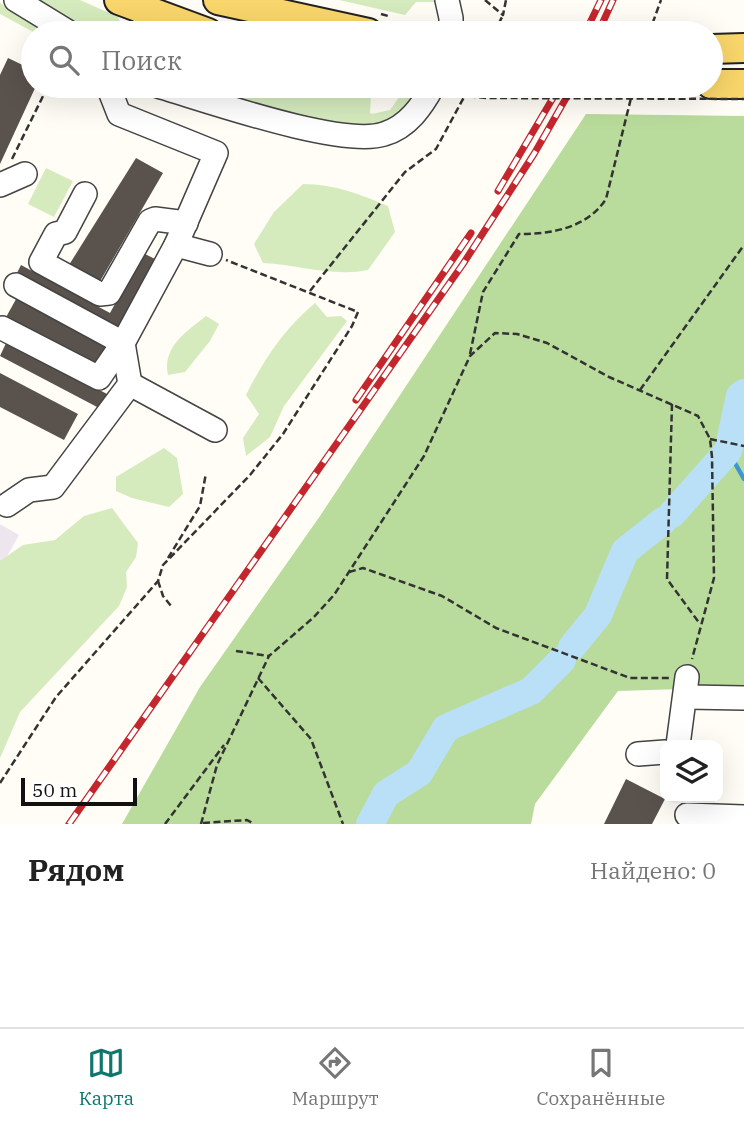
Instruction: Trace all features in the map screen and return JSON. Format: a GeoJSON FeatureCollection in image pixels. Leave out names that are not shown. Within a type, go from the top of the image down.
{"type":"FeatureCollection","features":[{"type":"Feature","properties":{"kind":"main road"},"geometry":{"type":"LineString","coordinates":[[119,0],[143,21]]}},
{"type":"Feature","properties":{"kind":"main road"},"geometry":{"type":"LineString","coordinates":[[218,0],[313,21]]}},
{"type":"Feature","properties":{"kind":"main road"},"geometry":{"type":"LineString","coordinates":[[723,49],[744,48]]}},
{"type":"Feature","properties":{"kind":"main road"},"geometry":{"type":"LineString","coordinates":[[723,83],[744,84]]}},
{"type":"Feature","properties":{"kind":"street"},"geometry":{"type":"LineString","coordinates":[[16,0],[50,21]]}},
{"type":"Feature","properties":{"kind":"street"},"geometry":{"type":"LineString","coordinates":[[280,0],[342,21]]}},
{"type":"Feature","properties":{"kind":"street"},"geometry":{"type":"LineString","coordinates":[[447,0],[452,21]]}},
{"type":"Feature","properties":{"kind":"street"},"geometry":{"type":"LineString","coordinates":[[2,328],[99,378],[123,343],[176,245],[216,153],[119,114],[113,98]]}},
{"type":"Feature","properties":{"kind":"street"},"geometry":{"type":"LineString","coordinates":[[201,98],[325,133],[362,138],[387,134],[402,125],[416,113],[425,98]]}},
{"type":"Feature","properties":{"kind":"street"},"geometry":{"type":"LineString","coordinates":[[0,185],[24,174]]}},
{"type":"Feature","properties":{"kind":"street"},"geometry":{"type":"LineString","coordinates":[[85,194],[65,232],[56,234],[41,262],[100,294],[109,293],[150,221],[186,223]]}},
{"type":"Feature","properties":{"kind":"street"},"geometry":{"type":"LineString","coordinates":[[176,245],[210,254]]}},
{"type":"Feature","properties":{"kind":"street"},"geometry":{"type":"LineString","coordinates":[[16,285],[123,343]]}},
{"type":"Feature","properties":{"kind":"street"},"geometry":{"type":"LineString","coordinates":[[8,505],[29,490],[53,487],[130,384],[123,343]]}},
{"type":"Feature","properties":{"kind":"street"},"geometry":{"type":"LineString","coordinates":[[130,384],[215,430]]}},
{"type":"Feature","properties":{"kind":"street"},"geometry":{"type":"LineString","coordinates":[[679,740],[687,687],[744,698]]}},
{"type":"Feature","properties":{"kind":"street"},"geometry":{"type":"LineString","coordinates":[[638,754],[660,752]]}},
{"type":"Feature","properties":{"kind":"street"},"geometry":{"type":"LineString","coordinates":[[684,812],[734,818]]}},
{"type":"Feature","properties":{"kind":"path"},"geometry":{"type":"LineString","coordinates":[[485,0],[503,15]]}},
{"type":"Feature","properties":{"kind":"path"},"geometry":{"type":"LineString","coordinates":[[500,21],[506,0]]}},
{"type":"Feature","properties":{"kind":"path"},"geometry":{"type":"LineString","coordinates":[[653,21],[661,0]]}},
{"type":"Feature","properties":{"kind":"path"},"geometry":{"type":"LineString","coordinates":[[23,138],[42,98]]}},
{"type":"Feature","properties":{"kind":"path"},"geometry":{"type":"LineString","coordinates":[[310,292],[405,172],[436,149],[464,98]]}},
{"type":"Feature","properties":{"kind":"path"},"geometry":{"type":"LineString","coordinates":[[487,98],[744,99]]}},
{"type":"Feature","properties":{"kind":"path"},"geometry":{"type":"LineString","coordinates":[[254,824],[247,820],[201,824],[217,765],[269,656],[314,617],[349,572],[424,456],[470,356],[483,292],[519,234],[559,231],[599,209],[606,199],[631,98]]}},
{"type":"Feature","properties":{"kind":"path"},"geometry":{"type":"LineString","coordinates":[[640,390],[744,245]]}},
{"type":"Feature","properties":{"kind":"path"},"geometry":{"type":"LineString","coordinates":[[163,565],[250,475],[283,434],[352,326],[358,312],[210,254]]}},
{"type":"Feature","properties":{"kind":"path"},"geometry":{"type":"LineString","coordinates":[[349,572],[363,568],[442,596],[496,628],[629,678],[687,687],[714,578],[712,457],[710,439],[698,416],[610,377],[547,343],[517,334],[495,333],[470,356]]}},
{"type":"Feature","properties":{"kind":"path"},"geometry":{"type":"LineString","coordinates":[[672,404],[667,579],[701,625]]}},
{"type":"Feature","properties":{"kind":"path"},"geometry":{"type":"LineString","coordinates":[[710,439],[744,446]]}},
{"type":"Feature","properties":{"kind":"path"},"geometry":{"type":"LineString","coordinates":[[0,783],[56,697],[158,582],[163,565],[200,506],[206,473]]}},
{"type":"Feature","properties":{"kind":"path"},"geometry":{"type":"LineString","coordinates":[[158,582],[163,596],[171,606]]}},
{"type":"Feature","properties":{"kind":"path"},"geometry":{"type":"LineString","coordinates":[[236,651],[269,656]]}},
{"type":"Feature","properties":{"kind":"path"},"geometry":{"type":"LineString","coordinates":[[258,678],[311,739],[343,824]]}},
{"type":"Feature","properties":{"kind":"path"},"geometry":{"type":"LineString","coordinates":[[164,824],[228,740]]}},
{"type":"Feature","properties":{"kind":"shaded area"},"geometry":{"type":"Polygon","coordinates":[[[0,524],[19,535],[0,569],[0,524]]]}},
{"type":"Feature","properties":{"kind":"green space"},"geometry":{"type":"Polygon","coordinates":[[[36,0],[80,0],[118,17],[120,21],[65,21],[36,0]]]}},
{"type":"Feature","properties":{"kind":"green space"},"geometry":{"type":"Polygon","coordinates":[[[339,0],[435,2],[416,2],[405,15],[339,0]]]}},
{"type":"Feature","properties":{"kind":"green space"},"geometry":{"type":"Polygon","coordinates":[[[0,3],[30,21],[21,21],[21,25],[0,14],[0,3]]]}},
{"type":"Feature","properties":{"kind":"green space"},"geometry":{"type":"Polygon","coordinates":[[[235,98],[371,98],[372,114],[390,110],[399,98],[410,98],[388,121],[368,127],[331,124],[235,98]]]}},
{"type":"Feature","properties":{"kind":"green space"},"geometry":{"type":"Polygon","coordinates":[[[586,114],[744,116],[744,687],[618,691],[535,804],[531,824],[122,824],[200,687],[320,516],[586,114]]]}},
{"type":"Feature","properties":{"kind":"green space"},"geometry":{"type":"Polygon","coordinates":[[[46,168],[73,181],[54,217],[28,204],[46,168]]]}},
{"type":"Feature","properties":{"kind":"green space"},"geometry":{"type":"Polygon","coordinates":[[[303,184],[336,188],[388,206],[395,232],[368,270],[342,272],[263,263],[254,244],[274,212],[303,184]]]}},
{"type":"Feature","properties":{"kind":"green space"},"geometry":{"type":"Polygon","coordinates":[[[315,303],[327,317],[341,316],[347,321],[284,406],[270,437],[246,456],[243,438],[259,414],[246,395],[276,345],[315,303]]]}},
{"type":"Feature","properties":{"kind":"green space"},"geometry":{"type":"Polygon","coordinates":[[[206,316],[219,324],[210,341],[185,372],[168,375],[167,365],[172,348],[206,316]]]}},
{"type":"Feature","properties":{"kind":"green space"},"geometry":{"type":"Polygon","coordinates":[[[164,448],[177,458],[183,494],[169,507],[116,491],[116,477],[164,448]]]}},
{"type":"Feature","properties":{"kind":"green space"},"geometry":{"type":"Polygon","coordinates":[[[112,508],[138,543],[136,557],[126,572],[127,587],[119,606],[20,712],[0,758],[0,561],[23,545],[55,540],[84,516],[112,508]]]}},
{"type":"Feature","properties":{"kind":"building"},"geometry":{"type":"Polygon","coordinates":[[[8,58],[21,64],[21,98],[30,98],[0,164],[0,75],[8,58]]]}},
{"type":"Feature","properties":{"kind":"building"},"geometry":{"type":"Polygon","coordinates":[[[136,158],[163,173],[99,283],[69,265],[136,158]]]}},
{"type":"Feature","properties":{"kind":"building"},"geometry":{"type":"Polygon","coordinates":[[[143,253],[159,261],[119,335],[14,279],[21,265],[110,313],[143,253]]]}},
{"type":"Feature","properties":{"kind":"building"},"geometry":{"type":"Polygon","coordinates":[[[20,292],[116,343],[101,370],[5,319],[20,292]]]}},
{"type":"Feature","properties":{"kind":"building"},"geometry":{"type":"Polygon","coordinates":[[[7,341],[107,394],[99,408],[0,356],[7,341]]]}},
{"type":"Feature","properties":{"kind":"building"},"geometry":{"type":"Polygon","coordinates":[[[0,373],[78,414],[64,440],[0,407],[0,373]]]}},
{"type":"Feature","properties":{"kind":"building"},"geometry":{"type":"Polygon","coordinates":[[[626,779],[660,796],[660,803],[663,803],[652,824],[604,824],[626,779]]]}},
{"type":"Feature","properties":{"kind":"waterway"},"geometry":{"type":"LineString","coordinates":[[672,514],[728,451],[740,396],[744,393]]}},
{"type":"Feature","properties":{"kind":"waterway"},"geometry":{"type":"LineString","coordinates":[[728,451],[744,479]]}},
{"type":"Feature","properties":{"kind":"waterway"},"geometry":{"type":"LineString","coordinates":[[572,647],[598,615],[625,551],[663,521]]}},
{"type":"Feature","properties":{"kind":"waterway"},"geometry":{"type":"LineString","coordinates":[[370,824],[386,794],[419,773],[446,728],[531,691],[562,660]]}},
{"type":"Feature","properties":{"kind":"railway"},"geometry":{"type":"LineString","coordinates":[[591,21],[601,0]]}},
{"type":"Feature","properties":{"kind":"railway"},"geometry":{"type":"LineString","coordinates":[[603,21],[613,0]]}},
{"type":"Feature","properties":{"kind":"railway"},"geometry":{"type":"LineString","coordinates":[[498,191],[553,98]]}},
{"type":"Feature","properties":{"kind":"railway"},"geometry":{"type":"LineString","coordinates":[[69,824],[463,264],[534,154],[566,98]]}},
{"type":"Feature","properties":{"kind":"railway"},"geometry":{"type":"LineString","coordinates":[[356,400],[471,233]]}}]}
